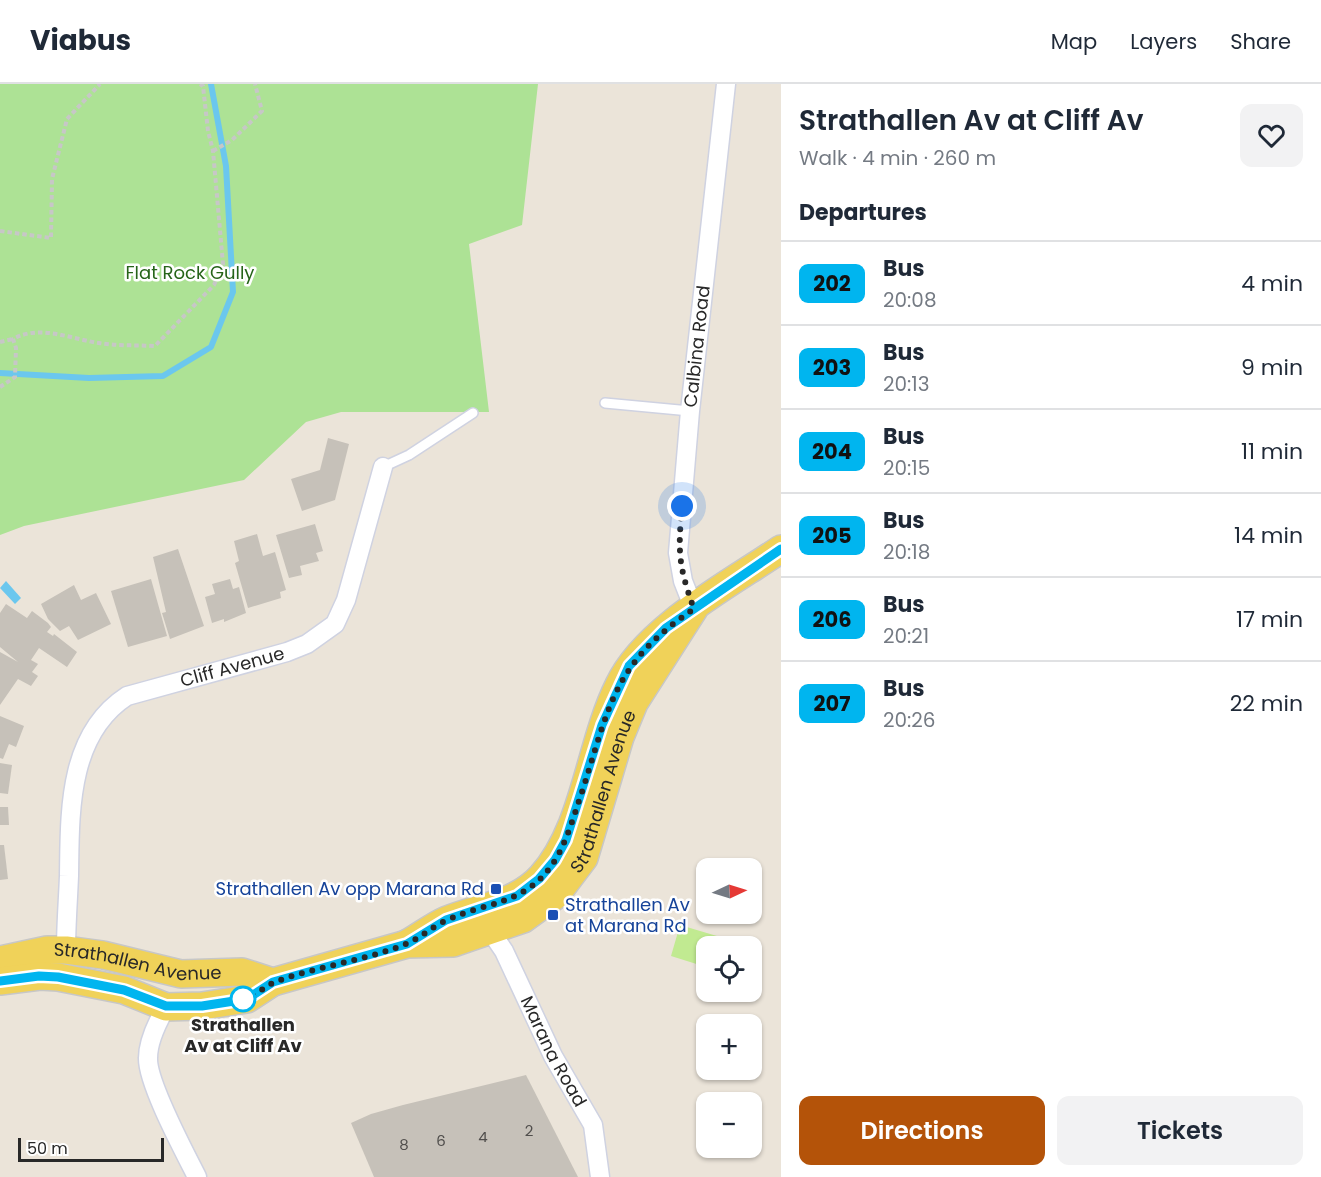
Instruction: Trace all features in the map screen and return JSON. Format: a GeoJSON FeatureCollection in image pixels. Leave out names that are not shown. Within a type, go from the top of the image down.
{"type":"FeatureCollection","features":[{"type":"Feature","properties":{"kind":"main road","name":"Strathallen Avenue"},"geometry":{"type":"LineString","coordinates":[[407,944],[446,920],[517,896],[539,879],[555,860],[566,840],[602,725],[624,675],[644,649],[666,628],[781,549]]}},
{"type":"Feature","properties":{"kind":"main road","name":"Strathallen Avenue"},"geometry":{"type":"LineString","coordinates":[[2,974],[58,977],[124,990],[166,1006],[202,1006],[247,999],[273,982],[407,944],[453,943],[491,932],[523,919],[556,896],[577,871],[591,840],[620,737],[634,703],[694,609]]}},
{"type":"Feature","properties":{"kind":"main road","name":"Strathallen Avenue"},"geometry":{"type":"LineString","coordinates":[[66,950],[103,955],[181,974],[242,972],[273,982]]}},
{"type":"Feature","properties":{"kind":"main road"},"geometry":{"type":"LineString","coordinates":[[2,974],[51,959],[66,950],[124,990]]}},
{"type":"Feature","properties":{"kind":"main road"},"geometry":{"type":"LineString","coordinates":[[103,955],[113,964],[152,981],[166,1006],[180,993],[226,985],[242,972]]}},
{"type":"Feature","properties":{"kind":"street","name":"Calbina Road"},"geometry":{"type":"LineString","coordinates":[[694,609],[683,581],[678,553],[690,411],[726,84]]}},
{"type":"Feature","properties":{"kind":"street","name":"Cliff Avenue"},"geometry":{"type":"LineString","coordinates":[[66,950],[73,784],[88,743],[101,723],[116,704],[127,696],[287,652],[307,644],[335,624],[346,600],[383,466]]}},
{"type":"Feature","properties":{"kind":"street","name":"Marana Road"},"geometry":{"type":"LineString","coordinates":[[491,932],[504,951],[554,1056],[593,1125],[600,1177]]}},
{"type":"Feature","properties":{"kind":"street"},"geometry":{"type":"LineString","coordinates":[[166,1006],[149,1047],[147,1061],[175,1133],[198,1177]]}},
{"type":"Feature","properties":{"kind":"lane"},"geometry":{"type":"LineString","coordinates":[[605,403],[690,411]]}},
{"type":"Feature","properties":{"kind":"lane","name":"Cliff Avenue"},"geometry":{"type":"LineString","coordinates":[[383,466],[409,455],[473,414]]}},
{"type":"Feature","properties":{"kind":"path"},"geometry":{"type":"LineString","coordinates":[[0,231],[51,238],[52,179],[67,119],[100,84]]}},
{"type":"Feature","properties":{"kind":"path"},"geometry":{"type":"LineString","coordinates":[[0,342],[22,334],[63,334],[99,344],[154,346],[214,285],[223,264],[213,151],[200,84]]}},
{"type":"Feature","properties":{"kind":"path"},"geometry":{"type":"LineString","coordinates":[[213,151],[232,140],[262,111],[255,84]]}},
{"type":"Feature","properties":{"kind":"path"},"geometry":{"type":"LineString","coordinates":[[0,387],[15,377],[16,348],[13,339]]}},
{"type":"Feature","properties":{"kind":"green space","name":"Flat Rock Gully"},"geometry":{"type":"Polygon","coordinates":[[[0,84],[538,84],[522,225],[469,244],[489,412],[341,412],[306,422],[244,480],[24,526],[0,535],[0,84]]]}},
{"type":"Feature","properties":{"kind":"green space"},"geometry":{"type":"Polygon","coordinates":[[[680,925],[717,936],[696,936],[696,964],[671,956],[680,925]]]}},
{"type":"Feature","properties":{"kind":"water"},"geometry":{"type":"Polygon","coordinates":[[[6,581],[21,598],[15,604],[0,588],[6,581]]]}},
{"type":"Feature","properties":{"kind":"building"},"geometry":{"type":"Polygon","coordinates":[[[328,438],[349,444],[335,500],[302,511],[291,479],[320,470],[328,438]]]}},
{"type":"Feature","properties":{"kind":"building"},"geometry":{"type":"Polygon","coordinates":[[[315,524],[323,551],[316,553],[319,561],[300,566],[302,575],[289,578],[276,535],[315,524]]]}},
{"type":"Feature","properties":{"kind":"building"},"geometry":{"type":"Polygon","coordinates":[[[257,534],[263,556],[275,552],[286,590],[280,592],[281,598],[248,608],[235,563],[239,561],[234,541],[257,534]]]}},
{"type":"Feature","properties":{"kind":"building"},"geometry":{"type":"Polygon","coordinates":[[[178,549],[204,626],[170,639],[162,613],[166,612],[153,557],[178,549]]]}},
{"type":"Feature","properties":{"kind":"building"},"geometry":{"type":"Polygon","coordinates":[[[151,579],[167,636],[128,647],[111,591],[151,579]]]}},
{"type":"Feature","properties":{"kind":"building"},"geometry":{"type":"Polygon","coordinates":[[[230,579],[233,589],[239,587],[246,613],[224,622],[224,619],[212,623],[205,597],[215,594],[212,584],[230,579]]]}},
{"type":"Feature","properties":{"kind":"building"},"geometry":{"type":"Polygon","coordinates":[[[74,585],[81,600],[96,593],[111,624],[78,640],[69,626],[60,631],[48,619],[41,604],[74,585]]]}},
{"type":"Feature","properties":{"kind":"building"},"geometry":{"type":"Polygon","coordinates":[[[6,604],[27,618],[32,611],[51,627],[47,632],[53,636],[54,634],[77,652],[67,667],[39,648],[31,660],[38,664],[32,672],[38,676],[31,686],[18,679],[0,705],[0,652],[18,662],[0,647],[0,613],[6,604]]]}},
{"type":"Feature","properties":{"kind":"building"},"geometry":{"type":"Polygon","coordinates":[[[0,716],[24,726],[16,747],[9,744],[3,759],[0,758],[0,716]]]}},
{"type":"Feature","properties":{"kind":"building"},"geometry":{"type":"Polygon","coordinates":[[[0,763],[12,765],[8,794],[0,793],[0,763]]]}},
{"type":"Feature","properties":{"kind":"building"},"geometry":{"type":"Polygon","coordinates":[[[0,807],[8,807],[9,825],[0,825],[0,807]]]}},
{"type":"Feature","properties":{"kind":"building"},"geometry":{"type":"Polygon","coordinates":[[[0,845],[4,845],[8,879],[0,880],[0,845]]]}},
{"type":"Feature","properties":{"kind":"building"},"geometry":{"type":"Polygon","coordinates":[[[526,1075],[578,1177],[374,1177],[351,1123],[371,1114],[403,1105],[526,1075]]]}},
{"type":"Feature","properties":{"kind":"waterway"},"geometry":{"type":"LineString","coordinates":[[0,373],[89,378],[163,376],[211,347],[233,292],[226,166],[211,84]]}},
{"type":"Feature","properties":{"kind":"bus line","name":"202"},"geometry":{"type":"LineString","coordinates":[[0,981],[39,976],[58,977],[124,990],[166,1006],[202,1006],[247,999],[273,982],[407,944],[446,920],[517,896],[539,879],[555,860],[566,840],[602,725],[629,666],[666,628],[781,549]]}},
{"type":"Feature","properties":{"kind":"place","name":"Strathallen Av opp Marana Rd"},"geometry":{"type":"Point","coordinates":[496,889]}},
{"type":"Feature","properties":{"kind":"place","name":"Strathallen Av at Marana Rd"},"geometry":{"type":"Point","coordinates":[553,915]}},
{"type":"Feature","properties":{"kind":"place","name":"Strathallen Av at Cliff Av"},"geometry":{"type":"Point","coordinates":[243,999]}},
{"type":"Feature","properties":{"kind":"route"},"geometry":{"type":"LineString","coordinates":[[243,999],[247,999],[273,982],[407,944],[446,920],[517,896],[539,879],[555,860],[566,840],[602,725],[629,666],[666,628],[694,609],[683,581],[678,553],[682,506]]}}]}
